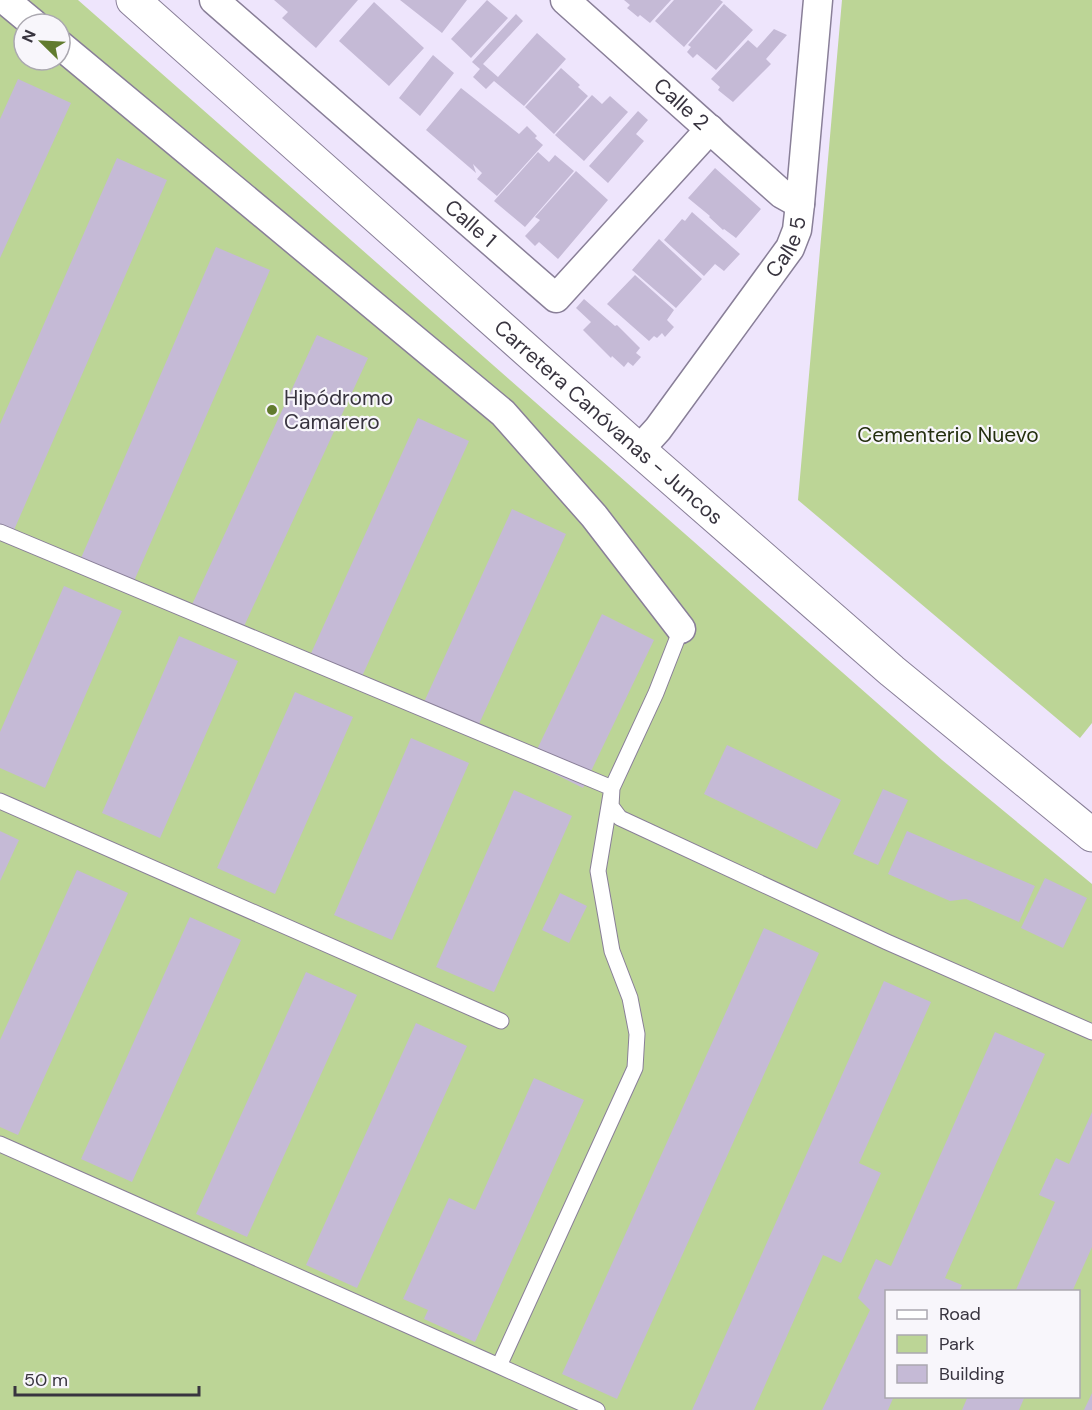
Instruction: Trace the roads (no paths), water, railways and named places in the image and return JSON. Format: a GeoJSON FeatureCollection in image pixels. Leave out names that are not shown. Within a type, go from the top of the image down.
{"type":"FeatureCollection","features":[{"type":"Feature","properties":{"kind":"main road","name":"Carretera Canóvanas - Juncos"},"geometry":{"type":"LineString","coordinates":[[133,0],[639,450],[892,671],[1092,835]]}},
{"type":"Feature","properties":{"kind":"street"},"geometry":{"type":"LineString","coordinates":[[5,0],[20,12]]}},
{"type":"Feature","properties":{"kind":"street","name":"Calle 1"},"geometry":{"type":"LineString","coordinates":[[214,0],[556,298],[710,129]]}},
{"type":"Feature","properties":{"kind":"street","name":"Calle 2"},"geometry":{"type":"LineString","coordinates":[[565,0],[782,194],[800,204]]}},
{"type":"Feature","properties":{"kind":"street","name":"Calle 5"},"geometry":{"type":"LineString","coordinates":[[639,450],[658,429],[790,248],[797,230],[800,204],[818,0]]}},
{"type":"Feature","properties":{"kind":"street"},"geometry":{"type":"LineString","coordinates":[[72,55],[503,413],[594,516],[681,629]]}},
{"type":"Feature","properties":{"kind":"lane"},"geometry":{"type":"LineString","coordinates":[[0,532],[612,788]]}},
{"type":"Feature","properties":{"kind":"lane"},"geometry":{"type":"LineString","coordinates":[[499,1366],[635,1068],[637,1034],[630,998],[612,951],[598,870],[612,788],[656,693],[681,629]]}},
{"type":"Feature","properties":{"kind":"lane"},"geometry":{"type":"LineString","coordinates":[[612,788],[611,806],[620,818],[887,942],[1092,1032]]}},
{"type":"Feature","properties":{"kind":"lane"},"geometry":{"type":"LineString","coordinates":[[0,801],[501,1021]]}},
{"type":"Feature","properties":{"kind":"lane"},"geometry":{"type":"LineString","coordinates":[[0,1144],[597,1410]]}},
{"type":"Feature","properties":{"kind":"place","name":"Hipódromo Camarero"},"geometry":{"type":"Point","coordinates":[272,410]}},
{"type":"Feature","properties":{"kind":"park label","name":"Cementerio Nuevo"},"geometry":{"type":"Point","coordinates":[948,435]}}]}
